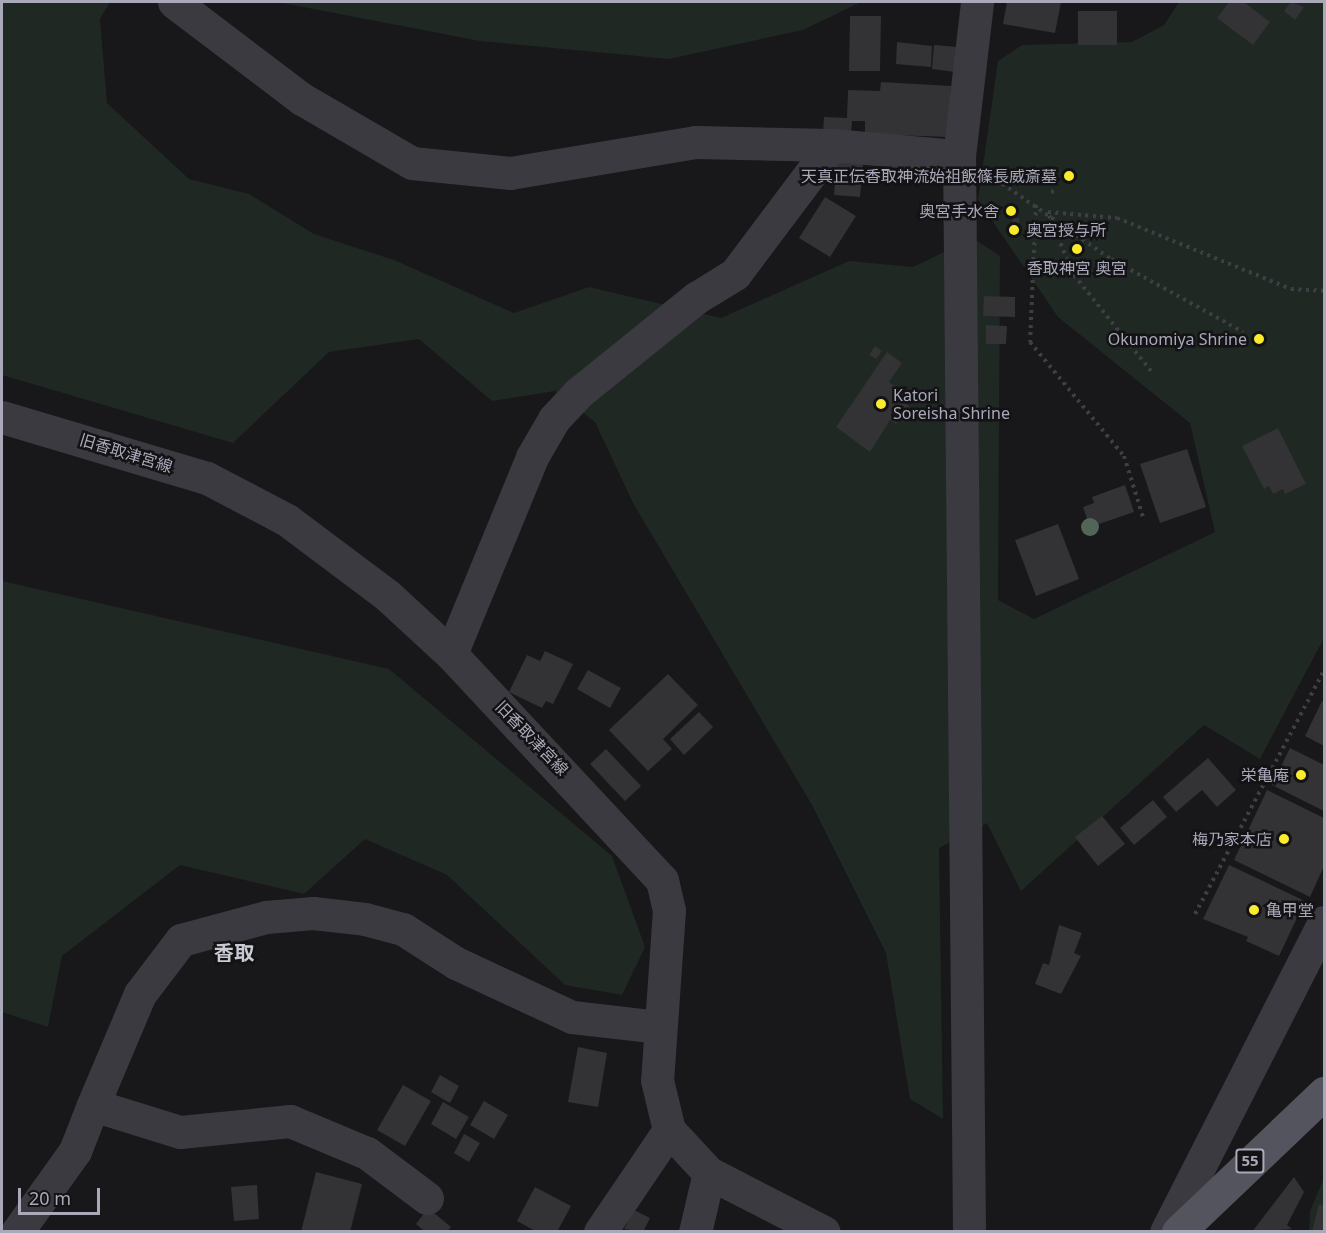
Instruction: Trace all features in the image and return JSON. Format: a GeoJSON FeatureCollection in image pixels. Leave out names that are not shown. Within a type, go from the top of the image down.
{"type":"FeatureCollection","features":[{"type":"Feature","properties":{"kind":"main road","name":"55"},"geometry":{"type":"LineString","coordinates":[[1178,1232],[1324,1093]]}},
{"type":"Feature","properties":{"kind":"street"},"geometry":{"type":"LineString","coordinates":[[174,2],[302,99],[412,163],[510,173],[695,142],[832,145],[959,156]]}},
{"type":"Feature","properties":{"kind":"street"},"geometry":{"type":"LineString","coordinates":[[969,1232],[959,156],[977,2]]}},
{"type":"Feature","properties":{"kind":"street"},"geometry":{"type":"LineString","coordinates":[[451,654],[527,468],[554,419],[696,298],[735,274],[832,145]]}},
{"type":"Feature","properties":{"kind":"street","name":"旧香取津宮線"},"geometry":{"type":"LineString","coordinates":[[2,417],[207,478],[287,520],[387,595],[451,654],[663,880],[669,910],[657,1080],[669,1130],[709,1173],[824,1232]]}},
{"type":"Feature","properties":{"kind":"street"},"geometry":{"type":"LineString","coordinates":[[17,1232],[75,1151],[140,994],[180,940],[266,917],[313,913],[365,919],[403,929],[456,963],[572,1017],[660,1027]]}},
{"type":"Feature","properties":{"kind":"street"},"geometry":{"type":"LineString","coordinates":[[1166,1232],[1324,922]]}},
{"type":"Feature","properties":{"kind":"street"},"geometry":{"type":"LineString","coordinates":[[93,1105],[180,1132],[290,1121],[367,1153],[427,1198]]}},
{"type":"Feature","properties":{"kind":"street"},"geometry":{"type":"LineString","coordinates":[[600,1232],[669,1130]]}},
{"type":"Feature","properties":{"kind":"street"},"geometry":{"type":"LineString","coordinates":[[695,1232],[709,1173]]}},
{"type":"Feature","properties":{"kind":"path"},"geometry":{"type":"LineString","coordinates":[[959,156],[1048,212],[1111,259],[1243,332]]}},
{"type":"Feature","properties":{"kind":"path"},"geometry":{"type":"LineString","coordinates":[[1051,192],[1058,190]]}},
{"type":"Feature","properties":{"kind":"path"},"geometry":{"type":"LineString","coordinates":[[1036,205],[1030,342],[1124,456],[1143,517]]}},
{"type":"Feature","properties":{"kind":"path"},"geometry":{"type":"LineString","coordinates":[[1048,212],[1118,218],[1292,289],[1324,291]]}},
{"type":"Feature","properties":{"kind":"path"},"geometry":{"type":"LineString","coordinates":[[1048,212],[1073,274],[1151,371]]}},
{"type":"Feature","properties":{"kind":"path"},"geometry":{"type":"LineString","coordinates":[[1195,914],[1324,670]]}},
{"type":"Feature","properties":{"kind":"shaded area"},"geometry":{"type":"Polygon","coordinates":[[[2,2],[110,2],[100,19],[107,103],[189,179],[249,194],[314,234],[394,260],[514,313],[589,287],[721,318],[849,261],[913,267],[973,238],[1000,256],[998,600],[1034,619],[1215,532],[1190,423],[1058,317],[978,200],[998,61],[1022,45],[1132,42],[1164,25],[1179,2],[1324,2],[1324,638],[1260,759],[1204,725],[1021,891],[987,823],[939,848],[943,1119],[910,1099],[886,953],[812,805],[633,503],[595,422],[555,391],[492,401],[419,339],[329,352],[233,443],[2,375],[2,2]]]}},
{"type":"Feature","properties":{"kind":"shaded area"},"geometry":{"type":"Polygon","coordinates":[[[277,2],[861,2],[803,30],[669,59],[480,41],[277,2]]]}},
{"type":"Feature","properties":{"kind":"shaded area"},"geometry":{"type":"Polygon","coordinates":[[[2,581],[389,669],[612,856],[645,947],[622,995],[565,985],[447,875],[365,839],[304,894],[180,865],[62,956],[48,1027],[2,1012],[2,581]]]}},
{"type":"Feature","properties":{"kind":"shaded area"},"geometry":{"type":"Polygon","coordinates":[[[1324,1178],[1324,1231],[1309,1232],[1310,1211],[1324,1178]]]}},
{"type":"Feature","properties":{"kind":"building"},"geometry":{"type":"Polygon","coordinates":[[[1007,2],[1061,2],[1055,33],[1003,24],[1007,2]]]}},
{"type":"Feature","properties":{"kind":"building"},"geometry":{"type":"Polygon","coordinates":[[[1229,2],[1244,2],[1270,22],[1253,45],[1217,18],[1229,2]]]}},
{"type":"Feature","properties":{"kind":"building"},"geometry":{"type":"Polygon","coordinates":[[[1291,2],[1304,7],[1295,20],[1284,11],[1291,2]]]}},
{"type":"Feature","properties":{"kind":"building"},"geometry":{"type":"Polygon","coordinates":[[[1078,11],[1117,11],[1117,45],[1078,45],[1078,11]]]}},
{"type":"Feature","properties":{"kind":"building"},"geometry":{"type":"Polygon","coordinates":[[[850,16],[881,16],[880,71],[849,71],[850,16]]]}},
{"type":"Feature","properties":{"kind":"building"},"geometry":{"type":"Polygon","coordinates":[[[897,42],[932,46],[931,67],[896,64],[897,42]]]}},
{"type":"Feature","properties":{"kind":"building"},"geometry":{"type":"Polygon","coordinates":[[[934,45],[957,47],[955,72],[932,69],[934,45]]]}},
{"type":"Feature","properties":{"kind":"building"},"geometry":{"type":"Polygon","coordinates":[[[881,82],[951,86],[949,137],[865,134],[865,121],[852,121],[851,134],[823,133],[824,117],[847,118],[848,90],[880,91],[881,82]]]}},
{"type":"Feature","properties":{"kind":"building"},"geometry":{"type":"Polygon","coordinates":[[[837,161],[863,163],[860,197],[834,195],[837,161]]]}},
{"type":"Feature","properties":{"kind":"building"},"geometry":{"type":"Polygon","coordinates":[[[825,197],[856,216],[830,257],[799,238],[825,197]]]}},
{"type":"Feature","properties":{"kind":"building"},"geometry":{"type":"Polygon","coordinates":[[[1013,217],[1020,219],[1018,226],[1012,224],[1013,217]]]}},
{"type":"Feature","properties":{"kind":"building","name":"奥宮授与所"},"geometry":{"type":"Polygon","coordinates":[[[1010,225],[1020,228],[1018,234],[1008,232],[1010,225]]]}},
{"type":"Feature","properties":{"kind":"building"},"geometry":{"type":"Polygon","coordinates":[[[984,296],[1015,297],[1015,317],[983,316],[984,296]]]}},
{"type":"Feature","properties":{"kind":"building"},"geometry":{"type":"Polygon","coordinates":[[[986,325],[1007,326],[1006,344],[986,344],[986,325]]]}},
{"type":"Feature","properties":{"kind":"building","name":"Okunomiya Shrine"},"geometry":{"type":"Polygon","coordinates":[[[1256,331],[1267,336],[1262,346],[1251,341],[1256,331]]]}},
{"type":"Feature","properties":{"kind":"building"},"geometry":{"type":"Polygon","coordinates":[[[875,346],[882,351],[876,359],[869,355],[875,346]]]}},
{"type":"Feature","properties":{"kind":"building"},"geometry":{"type":"Polygon","coordinates":[[[887,352],[902,363],[889,382],[897,388],[893,394],[909,406],[896,424],[890,420],[870,452],[836,427],[887,352]]]}},
{"type":"Feature","properties":{"kind":"building"},"geometry":{"type":"Polygon","coordinates":[[[1278,428],[1306,484],[1285,494],[1283,489],[1273,494],[1269,486],[1264,489],[1242,446],[1278,428]]]}},
{"type":"Feature","properties":{"kind":"building"},"geometry":{"type":"Polygon","coordinates":[[[1187,449],[1206,507],[1160,523],[1140,464],[1187,449]]]}},
{"type":"Feature","properties":{"kind":"building"},"geometry":{"type":"Polygon","coordinates":[[[1125,485],[1134,512],[1090,527],[1083,507],[1094,503],[1092,497],[1125,485]]]}},
{"type":"Feature","properties":{"kind":"building"},"geometry":{"type":"Polygon","coordinates":[[[1058,524],[1079,579],[1036,596],[1015,540],[1058,524]]]}},
{"type":"Feature","properties":{"kind":"building"},"geometry":{"type":"Polygon","coordinates":[[[545,651],[573,664],[553,704],[546,701],[542,708],[509,692],[527,655],[540,661],[545,651]]]}},
{"type":"Feature","properties":{"kind":"building"},"geometry":{"type":"Polygon","coordinates":[[[588,670],[621,688],[610,708],[577,689],[588,670]]]}},
{"type":"Feature","properties":{"kind":"building"},"geometry":{"type":"Polygon","coordinates":[[[668,674],[698,705],[663,739],[672,749],[648,771],[609,730],[668,674]]]}},
{"type":"Feature","properties":{"kind":"building"},"geometry":{"type":"Polygon","coordinates":[[[1322,701],[1324,702],[1324,746],[1305,736],[1322,701]]]}},
{"type":"Feature","properties":{"kind":"building"},"geometry":{"type":"Polygon","coordinates":[[[699,712],[713,727],[684,755],[670,739],[699,712]]]}},
{"type":"Feature","properties":{"kind":"building","name":"栄亀庵"},"geometry":{"type":"Polygon","coordinates":[[[1290,748],[1324,765],[1324,811],[1272,785],[1290,748]]]}},
{"type":"Feature","properties":{"kind":"building"},"geometry":{"type":"Polygon","coordinates":[[[606,749],[641,786],[625,801],[590,764],[606,749]]]}},
{"type":"Feature","properties":{"kind":"building"},"geometry":{"type":"Polygon","coordinates":[[[1208,758],[1236,790],[1217,807],[1202,790],[1176,812],[1163,797],[1208,758]]]}},
{"type":"Feature","properties":{"kind":"building","name":"梅乃家本店"},"geometry":{"type":"Polygon","coordinates":[[[1267,790],[1324,818],[1324,866],[1310,897],[1234,860],[1267,790]]]}},
{"type":"Feature","properties":{"kind":"building"},"geometry":{"type":"Polygon","coordinates":[[[1153,800],[1167,817],[1134,845],[1120,828],[1153,800]]]}},
{"type":"Feature","properties":{"kind":"building"},"geometry":{"type":"Polygon","coordinates":[[[1102,816],[1125,844],[1098,866],[1075,837],[1102,816]]]}},
{"type":"Feature","properties":{"kind":"building","name":"亀甲堂"},"geometry":{"type":"Polygon","coordinates":[[[1229,865],[1305,901],[1279,956],[1246,941],[1248,937],[1203,919],[1229,865]]]}},
{"type":"Feature","properties":{"kind":"building"},"geometry":{"type":"Polygon","coordinates":[[[1059,925],[1082,933],[1074,953],[1081,956],[1061,994],[1035,984],[1043,963],[1049,965],[1059,925]]]}},
{"type":"Feature","properties":{"kind":"building"},"geometry":{"type":"Polygon","coordinates":[[[578,1047],[607,1053],[598,1107],[568,1102],[578,1047]]]}},
{"type":"Feature","properties":{"kind":"building"},"geometry":{"type":"Polygon","coordinates":[[[440,1075],[459,1086],[450,1103],[431,1092],[440,1075]]]}},
{"type":"Feature","properties":{"kind":"building"},"geometry":{"type":"Polygon","coordinates":[[[403,1085],[431,1101],[405,1146],[377,1130],[403,1085]]]}},
{"type":"Feature","properties":{"kind":"building"},"geometry":{"type":"Polygon","coordinates":[[[484,1101],[508,1115],[494,1139],[470,1125],[484,1101]]]}},
{"type":"Feature","properties":{"kind":"building"},"geometry":{"type":"Polygon","coordinates":[[[443,1102],[469,1117],[456,1139],[431,1124],[443,1102]]]}},
{"type":"Feature","properties":{"kind":"building"},"geometry":{"type":"Polygon","coordinates":[[[464,1134],[480,1143],[469,1162],[454,1153],[464,1134]]]}},
{"type":"Feature","properties":{"kind":"building"},"geometry":{"type":"Polygon","coordinates":[[[316,1172],[362,1184],[350,1232],[301,1232],[316,1172]]]}},
{"type":"Feature","properties":{"kind":"building"},"geometry":{"type":"Polygon","coordinates":[[[1294,1177],[1304,1192],[1287,1225],[1292,1229],[1252,1232],[1294,1177]]]}},
{"type":"Feature","properties":{"kind":"building"},"geometry":{"type":"Polygon","coordinates":[[[257,1185],[259,1219],[234,1221],[231,1187],[257,1185]]]}},
{"type":"Feature","properties":{"kind":"building"},"geometry":{"type":"Polygon","coordinates":[[[535,1187],[571,1206],[557,1232],[537,1232],[517,1221],[535,1187]]]}},
{"type":"Feature","properties":{"kind":"building"},"geometry":{"type":"Polygon","coordinates":[[[1319,1204],[1324,1206],[1324,1232],[1312,1232],[1319,1204]]]}},
{"type":"Feature","properties":{"kind":"building"},"geometry":{"type":"Polygon","coordinates":[[[428,1208],[451,1227],[447,1232],[425,1232],[416,1224],[428,1208]]]}},
{"type":"Feature","properties":{"kind":"building"},"geometry":{"type":"Polygon","coordinates":[[[634,1210],[650,1218],[643,1232],[624,1229],[634,1210]]]}},
{"type":"Feature","properties":{"kind":"place","name":"天真正伝香取神流始祖飯篠長威斎墓"},"geometry":{"type":"Point","coordinates":[1069,176]}},
{"type":"Feature","properties":{"kind":"place","name":"奥宮手水舎"},"geometry":{"type":"Point","coordinates":[1011,211]}},
{"type":"Feature","properties":{"kind":"place","name":"奥宮授与所"},"geometry":{"type":"Point","coordinates":[1014,230]}},
{"type":"Feature","properties":{"kind":"place","name":"香取神宮 奥宮"},"geometry":{"type":"Point","coordinates":[1077,249]}},
{"type":"Feature","properties":{"kind":"place","name":"Okunomiya Shrine"},"geometry":{"type":"Point","coordinates":[1259,339]}},
{"type":"Feature","properties":{"kind":"place","name":"Katori Soreisha Shrine"},"geometry":{"type":"Point","coordinates":[881,404]}},
{"type":"Feature","properties":{"kind":"place","name":"栄亀庵"},"geometry":{"type":"Point","coordinates":[1301,775]}},
{"type":"Feature","properties":{"kind":"place","name":"梅乃家本店"},"geometry":{"type":"Point","coordinates":[1284,839]}},
{"type":"Feature","properties":{"kind":"place","name":"亀甲堂"},"geometry":{"type":"Point","coordinates":[1254,910]}},
{"type":"Feature","properties":{"kind":"district","name":"香取"},"geometry":{"type":"Point","coordinates":[234,952]}}]}
